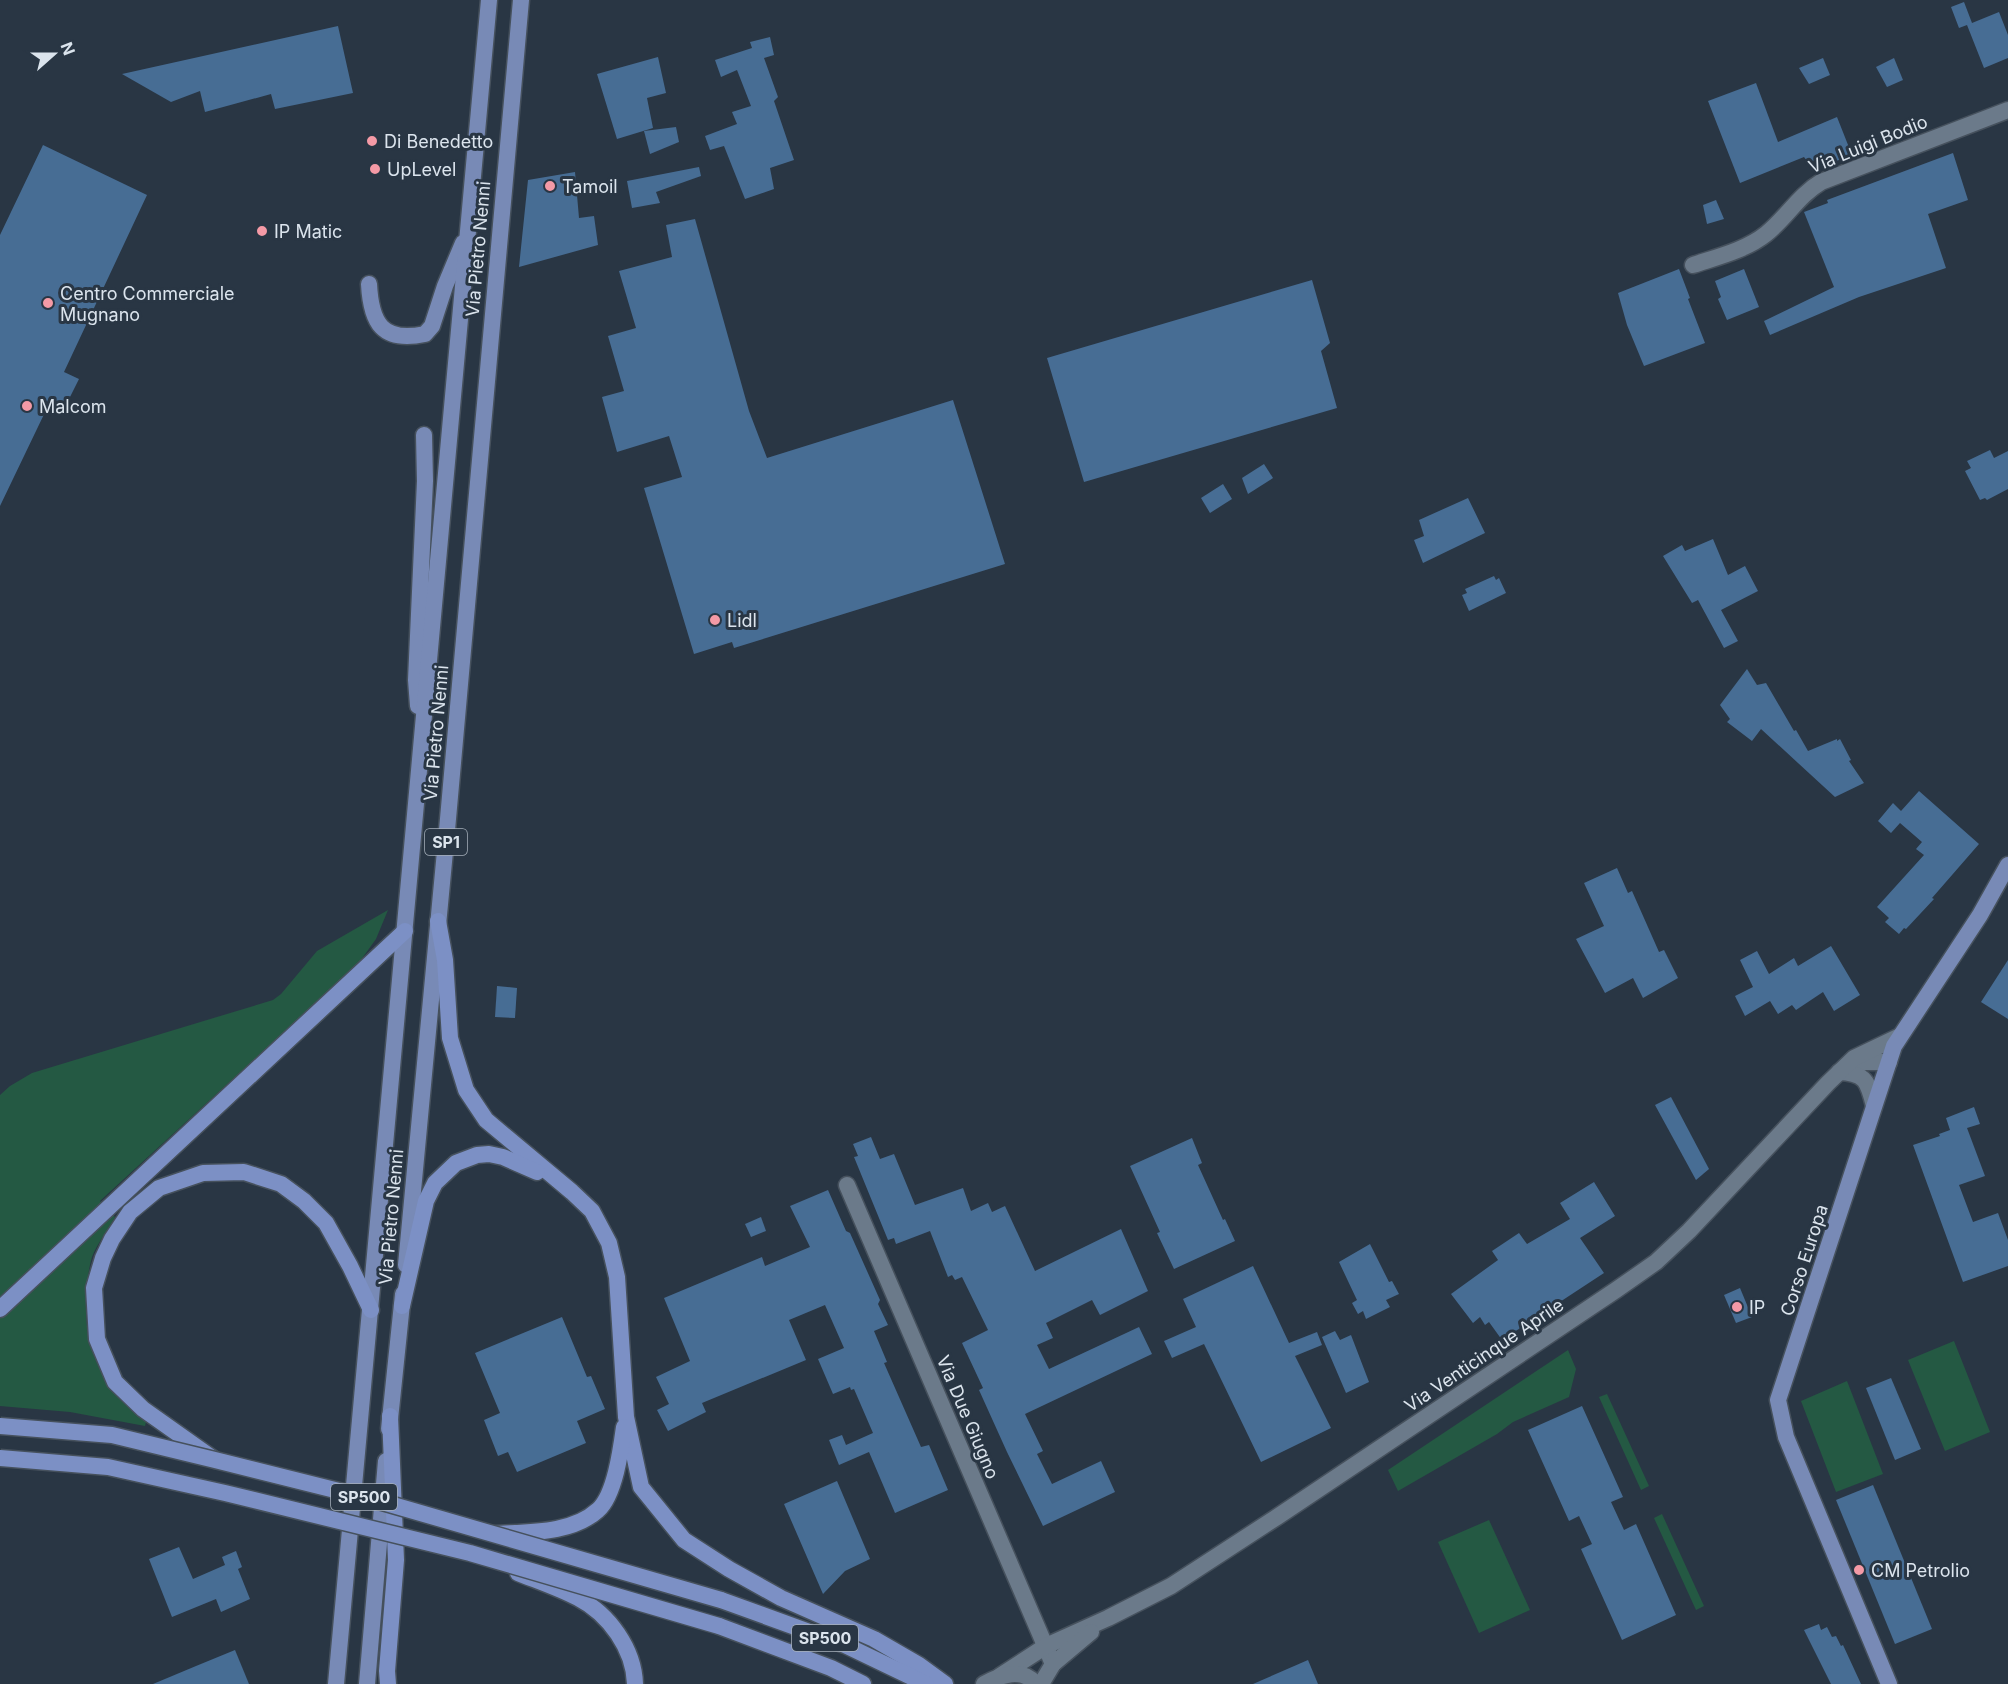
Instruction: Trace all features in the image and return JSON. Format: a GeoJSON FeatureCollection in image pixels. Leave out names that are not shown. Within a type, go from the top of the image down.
{"type":"FeatureCollection","features":[{"type":"Feature","properties":{"kind":"highway"},"geometry":{"type":"LineString","coordinates":[[438,921],[445,960],[450,1038],[466,1090],[486,1119],[592,1211],[609,1243],[616,1277],[626,1417],[641,1487],[684,1540],[781,1598],[873,1639],[919,1665],[945,1684]]}},
{"type":"Feature","properties":{"kind":"highway"},"geometry":{"type":"LineString","coordinates":[[0,1309],[405,931]]}},
{"type":"Feature","properties":{"kind":"highway"},"geometry":{"type":"LineString","coordinates":[[402,1306],[426,1201],[435,1183],[456,1163],[477,1155],[489,1154],[503,1157],[519,1163],[572,1192]]}},
{"type":"Feature","properties":{"kind":"highway"},"geometry":{"type":"LineString","coordinates":[[215,1460],[143,1409],[115,1382],[97,1339],[94,1288],[103,1258],[112,1239],[130,1212],[159,1188],[202,1173],[244,1172],[281,1185],[304,1201],[326,1223],[371,1310]]}},
{"type":"Feature","properties":{"kind":"highway"},"geometry":{"type":"LineString","coordinates":[[388,1684],[387,1671],[396,1560],[390,1416]]}},
{"type":"Feature","properties":{"kind":"highway"},"geometry":{"type":"LineString","coordinates":[[495,1534],[546,1530],[573,1525],[599,1510],[610,1490],[620,1457],[626,1417]]}},
{"type":"Feature","properties":{"kind":"highway","name":"SP500"},"geometry":{"type":"LineString","coordinates":[[0,1426],[112,1436],[379,1500],[721,1600],[845,1645],[926,1684]]}},
{"type":"Feature","properties":{"kind":"highway","name":"SP500"},"geometry":{"type":"LineString","coordinates":[[0,1458],[108,1467],[470,1553],[719,1626],[831,1668],[864,1684]]}},
{"type":"Feature","properties":{"kind":"highway"},"geometry":{"type":"LineString","coordinates":[[470,1553],[578,1598],[598,1611],[615,1630],[628,1650],[635,1684]]}},
{"type":"Feature","properties":{"kind":"main road","name":"Via Pietro Nenni"},"geometry":{"type":"LineString","coordinates":[[336,1684],[489,0]]}},
{"type":"Feature","properties":{"kind":"main road","name":"Via Pietro Nenni"},"geometry":{"type":"LineString","coordinates":[[367,1684],[520,0]]}},
{"type":"Feature","properties":{"kind":"main road"},"geometry":{"type":"LineString","coordinates":[[369,284],[374,316],[388,332],[406,336],[425,334],[432,326],[456,256],[468,234]]}},
{"type":"Feature","properties":{"kind":"main road"},"geometry":{"type":"LineString","coordinates":[[422,744],[416,680],[425,481],[424,435]]}},
{"type":"Feature","properties":{"kind":"main road","name":"Corso Europa"},"geometry":{"type":"LineString","coordinates":[[1889,1684],[1786,1437],[1778,1400],[1898,1037],[1980,915],[2008,865]]}},
{"type":"Feature","properties":{"kind":"street","name":"Via Luigi Bodio"},"geometry":{"type":"LineString","coordinates":[[1693,265],[1755,242],[1768,232],[1809,189],[1821,182],[2008,110]]}},
{"type":"Feature","properties":{"kind":"street","name":"Via Venticinque Aprile"},"geometry":{"type":"LineString","coordinates":[[984,1684],[1046,1646],[1171,1586],[1656,1262],[1689,1231],[1854,1058],[1898,1037]]}},
{"type":"Feature","properties":{"kind":"street"},"geometry":{"type":"LineString","coordinates":[[1867,1051],[1879,1054],[1889,1062]]}},
{"type":"Feature","properties":{"kind":"street","name":"Via Venticinque Aprile"},"geometry":{"type":"LineString","coordinates":[[1839,1072],[1858,1063],[1889,1062]]}},
{"type":"Feature","properties":{"kind":"street"},"geometry":{"type":"LineString","coordinates":[[1839,1072],[1853,1073],[1863,1078],[1867,1083],[1874,1106]]}},
{"type":"Feature","properties":{"kind":"street","name":"Via Due Giugno"},"geometry":{"type":"LineString","coordinates":[[847,1185],[1053,1664]]}},
{"type":"Feature","properties":{"kind":"street","name":"Via Venticinque Aprile"},"geometry":{"type":"LineString","coordinates":[[1041,1684],[1053,1664],[1108,1618]]}},
{"type":"Feature","properties":{"kind":"street"},"geometry":{"type":"LineString","coordinates":[[1000,1676],[1011,1673],[1020,1674],[1029,1677],[1036,1684]]}},
{"type":"Feature","properties":{"kind":"green space"},"geometry":{"type":"Polygon","coordinates":[[[388,910],[376,939],[358,964],[100,1201],[115,1217],[92,1257],[86,1299],[89,1337],[93,1353],[108,1383],[146,1422],[145,1426],[70,1412],[0,1406],[0,1095],[32,1073],[273,1000],[281,994],[317,951],[388,910]]]}},
{"type":"Feature","properties":{"kind":"green space"},"geometry":{"type":"Polygon","coordinates":[[[1954,1341],[1990,1432],[1945,1451],[1908,1360],[1954,1341]]]}},
{"type":"Feature","properties":{"kind":"green space"},"geometry":{"type":"Polygon","coordinates":[[[1568,1350],[1576,1369],[1569,1397],[1513,1422],[1497,1434],[1398,1491],[1388,1470],[1568,1350]]]}},
{"type":"Feature","properties":{"kind":"green space"},"geometry":{"type":"Polygon","coordinates":[[[1847,1381],[1883,1474],[1836,1492],[1801,1401],[1847,1381]]]}},
{"type":"Feature","properties":{"kind":"green space"},"geometry":{"type":"Polygon","coordinates":[[[1607,1394],[1649,1486],[1641,1490],[1599,1397],[1607,1394]]]}},
{"type":"Feature","properties":{"kind":"green space"},"geometry":{"type":"Polygon","coordinates":[[[1662,1514],[1704,1606],[1696,1610],[1654,1518],[1662,1514]]]}},
{"type":"Feature","properties":{"kind":"green space"},"geometry":{"type":"Polygon","coordinates":[[[1489,1520],[1530,1610],[1479,1633],[1438,1542],[1489,1520]]]}},
{"type":"Feature","properties":{"kind":"building"},"geometry":{"type":"Polygon","coordinates":[[[1964,2],[1972,23],[1999,12],[2008,35],[2008,58],[1984,68],[1967,25],[1959,28],[1951,7],[1964,2]]]}},
{"type":"Feature","properties":{"kind":"building"},"geometry":{"type":"Polygon","coordinates":[[[338,26],[353,93],[275,109],[271,94],[205,112],[200,91],[171,102],[122,74],[338,26]]]}},
{"type":"Feature","properties":{"kind":"building"},"geometry":{"type":"Polygon","coordinates":[[[770,37],[774,55],[764,58],[778,97],[774,101],[794,160],[770,168],[774,189],[745,199],[724,146],[710,150],[705,136],[737,124],[732,112],[751,106],[737,70],[721,77],[715,60],[752,48],[750,42],[770,37]]]}},
{"type":"Feature","properties":{"kind":"building"},"geometry":{"type":"Polygon","coordinates":[[[658,57],[666,93],[647,98],[653,128],[617,139],[597,74],[658,57]]]}},
{"type":"Feature","properties":{"kind":"building"},"geometry":{"type":"Polygon","coordinates":[[[1823,58],[1830,75],[1809,84],[1799,68],[1823,58]]]}},
{"type":"Feature","properties":{"kind":"building"},"geometry":{"type":"Polygon","coordinates":[[[1894,58],[1903,80],[1887,87],[1876,67],[1894,58]]]}},
{"type":"Feature","properties":{"kind":"building"},"geometry":{"type":"Polygon","coordinates":[[[1756,83],[1778,142],[1837,117],[1852,155],[1826,165],[1823,159],[1810,165],[1804,157],[1740,183],[1708,101],[1756,83]]]}},
{"type":"Feature","properties":{"kind":"building"},"geometry":{"type":"Polygon","coordinates":[[[676,127],[679,142],[650,154],[644,131],[676,127]]]}},
{"type":"Feature","properties":{"kind":"building","name":"Centro Commerciale Mugnano"},"geometry":{"type":"Polygon","coordinates":[[[43,145],[147,195],[64,372],[79,379],[62,413],[48,406],[0,506],[0,235],[43,145]]]}},
{"type":"Feature","properties":{"kind":"building"},"geometry":{"type":"Polygon","coordinates":[[[1953,153],[1968,200],[1928,214],[1946,268],[1859,297],[1770,335],[1764,321],[1834,287],[1804,212],[1828,203],[1827,200],[1953,153]]]}},
{"type":"Feature","properties":{"kind":"building"},"geometry":{"type":"Polygon","coordinates":[[[699,167],[701,176],[656,192],[660,203],[632,208],[627,181],[699,167]]]}},
{"type":"Feature","properties":{"kind":"building"},"geometry":{"type":"Polygon","coordinates":[[[575,172],[579,218],[594,216],[598,245],[519,267],[528,180],[575,172]]]}},
{"type":"Feature","properties":{"kind":"building"},"geometry":{"type":"Polygon","coordinates":[[[1716,200],[1724,219],[1707,224],[1703,205],[1716,200]]]}},
{"type":"Feature","properties":{"kind":"building"},"geometry":{"type":"Polygon","coordinates":[[[695,219],[749,411],[767,458],[953,400],[1005,564],[734,648],[732,642],[694,654],[644,488],[682,477],[669,436],[617,452],[602,397],[624,391],[608,336],[636,328],[619,271],[672,257],[666,225],[695,219]]]}},
{"type":"Feature","properties":{"kind":"building"},"geometry":{"type":"Polygon","coordinates":[[[1679,269],[1705,343],[1644,366],[1627,325],[1618,293],[1679,269]]]}},
{"type":"Feature","properties":{"kind":"building"},"geometry":{"type":"Polygon","coordinates":[[[1744,269],[1759,307],[1727,320],[1718,299],[1721,297],[1715,281],[1744,269]]]}},
{"type":"Feature","properties":{"kind":"building"},"geometry":{"type":"Polygon","coordinates":[[[1312,280],[1330,343],[1321,351],[1337,408],[1084,482],[1047,358],[1312,280]]]}},
{"type":"Feature","properties":{"kind":"building"},"geometry":{"type":"Polygon","coordinates":[[[1990,450],[1994,458],[2008,451],[2008,489],[1987,500],[1985,498],[1980,500],[1965,471],[1971,468],[1967,461],[1990,450]]]}},
{"type":"Feature","properties":{"kind":"building"},"geometry":{"type":"Polygon","coordinates":[[[1264,464],[1273,478],[1248,494],[1242,478],[1264,464]]]}},
{"type":"Feature","properties":{"kind":"building"},"geometry":{"type":"Polygon","coordinates":[[[1223,484],[1232,499],[1210,513],[1201,498],[1223,484]]]}},
{"type":"Feature","properties":{"kind":"building"},"geometry":{"type":"Polygon","coordinates":[[[1468,498],[1485,533],[1423,563],[1414,540],[1424,536],[1419,520],[1468,498]]]}},
{"type":"Feature","properties":{"kind":"building"},"geometry":{"type":"Polygon","coordinates":[[[1713,539],[1728,575],[1745,566],[1758,591],[1721,610],[1738,641],[1724,648],[1698,600],[1692,603],[1663,556],[1682,545],[1685,551],[1713,539]]]}},
{"type":"Feature","properties":{"kind":"building"},"geometry":{"type":"Polygon","coordinates":[[[1494,576],[1496,580],[1499,578],[1506,593],[1469,611],[1462,595],[1467,593],[1465,589],[1494,576]]]}},
{"type":"Feature","properties":{"kind":"building"},"geometry":{"type":"Polygon","coordinates":[[[1747,669],[1757,685],[1766,683],[1808,751],[1840,739],[1851,760],[1849,761],[1864,783],[1835,797],[1761,729],[1752,741],[1727,722],[1730,719],[1720,705],[1747,669]]]}},
{"type":"Feature","properties":{"kind":"building"},"geometry":{"type":"Polygon","coordinates":[[[1919,791],[1979,844],[1932,898],[1934,899],[1899,934],[1885,922],[1889,918],[1877,907],[1924,855],[1916,849],[1922,842],[1900,823],[1891,833],[1878,821],[1893,803],[1901,811],[1919,791]]]}},
{"type":"Feature","properties":{"kind":"building"},"geometry":{"type":"Polygon","coordinates":[[[1617,868],[1628,893],[1632,891],[1659,952],[1664,950],[1678,978],[1643,998],[1633,978],[1605,993],[1576,939],[1604,926],[1584,883],[1617,868]]]}},
{"type":"Feature","properties":{"kind":"building"},"geometry":{"type":"Polygon","coordinates":[[[1831,946],[1860,995],[1834,1011],[1823,992],[1796,1010],[1792,1005],[1778,1014],[1770,1001],[1745,1016],[1735,996],[1753,987],[1740,960],[1757,951],[1769,974],[1794,958],[1798,966],[1831,946]]]}},
{"type":"Feature","properties":{"kind":"building"},"geometry":{"type":"Polygon","coordinates":[[[2008,960],[2008,1019],[1981,1002],[2008,960]]]}},
{"type":"Feature","properties":{"kind":"building"},"geometry":{"type":"Polygon","coordinates":[[[497,986],[517,988],[515,1018],[495,1017],[497,986]]]}},
{"type":"Feature","properties":{"kind":"building"},"geometry":{"type":"Polygon","coordinates":[[[1671,1097],[1709,1169],[1696,1180],[1655,1105],[1671,1097]]]}},
{"type":"Feature","properties":{"kind":"building"},"geometry":{"type":"Polygon","coordinates":[[[1974,1107],[1980,1124],[1967,1128],[1985,1176],[1959,1185],[1973,1222],[1998,1213],[2008,1240],[2008,1266],[1963,1282],[1913,1145],[1940,1136],[1939,1134],[1950,1130],[1946,1118],[1974,1107]]]}},
{"type":"Feature","properties":{"kind":"building"},"geometry":{"type":"Polygon","coordinates":[[[871,1137],[880,1159],[894,1154],[915,1205],[963,1188],[971,1211],[988,1203],[992,1212],[1005,1206],[1035,1271],[1121,1229],[1148,1291],[1100,1315],[1092,1300],[1046,1323],[1053,1338],[1037,1345],[1049,1369],[1139,1327],[1152,1354],[1025,1414],[1043,1451],[1037,1454],[1052,1484],[1101,1461],[1115,1492],[1043,1526],[979,1390],[983,1388],[962,1343],[988,1330],[962,1277],[955,1280],[952,1275],[948,1277],[930,1231],[896,1244],[894,1238],[888,1240],[854,1157],[858,1156],[853,1144],[871,1137]]]}},
{"type":"Feature","properties":{"kind":"building"},"geometry":{"type":"Polygon","coordinates":[[[1192,1138],[1202,1163],[1198,1165],[1235,1241],[1174,1269],[1130,1166],[1192,1138]]]}},
{"type":"Feature","properties":{"kind":"building"},"geometry":{"type":"Polygon","coordinates":[[[1594,1182],[1615,1216],[1580,1238],[1604,1273],[1502,1340],[1489,1322],[1485,1325],[1480,1317],[1473,1323],[1451,1294],[1498,1260],[1492,1251],[1519,1233],[1527,1244],[1570,1219],[1560,1203],[1594,1182]]]}},
{"type":"Feature","properties":{"kind":"building"},"geometry":{"type":"Polygon","coordinates":[[[828,1190],[880,1300],[878,1304],[888,1325],[874,1331],[887,1362],[884,1363],[921,1447],[929,1445],[948,1490],[895,1513],[869,1452],[839,1465],[829,1440],[842,1435],[846,1445],[873,1433],[854,1389],[851,1390],[850,1387],[833,1394],[818,1359],[844,1348],[825,1305],[789,1320],[806,1360],[702,1403],[706,1412],[668,1431],[657,1410],[669,1404],[656,1377],[690,1361],[664,1298],[762,1257],[765,1266],[810,1247],[790,1206],[828,1190]]]}},
{"type":"Feature","properties":{"kind":"building"},"geometry":{"type":"Polygon","coordinates":[[[761,1217],[766,1231],[751,1237],[745,1224],[761,1217]]]}},
{"type":"Feature","properties":{"kind":"building"},"geometry":{"type":"Polygon","coordinates":[[[1370,1244],[1389,1282],[1392,1281],[1399,1294],[1386,1300],[1390,1307],[1366,1319],[1363,1311],[1358,1314],[1352,1303],[1357,1300],[1339,1262],[1370,1244]]]}},
{"type":"Feature","properties":{"kind":"building"},"geometry":{"type":"Polygon","coordinates":[[[1253,1266],[1289,1343],[1317,1332],[1322,1345],[1295,1356],[1331,1428],[1261,1462],[1204,1344],[1172,1358],[1164,1341],[1196,1327],[1183,1299],[1253,1266]]]}},
{"type":"Feature","properties":{"kind":"building"},"geometry":{"type":"Polygon","coordinates":[[[1740,1288],[1752,1317],[1736,1323],[1724,1295],[1740,1288]]]}},
{"type":"Feature","properties":{"kind":"building"},"geometry":{"type":"Polygon","coordinates":[[[562,1317],[587,1377],[591,1376],[605,1409],[577,1421],[586,1443],[517,1472],[508,1452],[498,1456],[484,1420],[500,1413],[475,1353],[562,1317]]]}},
{"type":"Feature","properties":{"kind":"building"},"geometry":{"type":"Polygon","coordinates":[[[1335,1331],[1340,1340],[1351,1335],[1369,1382],[1346,1393],[1322,1337],[1335,1331]]]}},
{"type":"Feature","properties":{"kind":"building"},"geometry":{"type":"Polygon","coordinates":[[[1891,1378],[1921,1449],[1895,1460],[1866,1388],[1891,1378]]]}},
{"type":"Feature","properties":{"kind":"building"},"geometry":{"type":"Polygon","coordinates":[[[1582,1406],[1623,1497],[1611,1502],[1624,1530],[1636,1524],[1676,1615],[1622,1640],[1581,1549],[1592,1544],[1579,1516],[1569,1521],[1528,1430],[1582,1406]]]}},
{"type":"Feature","properties":{"kind":"building"},"geometry":{"type":"Polygon","coordinates":[[[837,1481],[870,1559],[845,1571],[823,1594],[784,1504],[837,1481]]]}},
{"type":"Feature","properties":{"kind":"building"},"geometry":{"type":"Polygon","coordinates":[[[1873,1485],[1932,1629],[1895,1644],[1836,1500],[1873,1485]]]}},
{"type":"Feature","properties":{"kind":"building"},"geometry":{"type":"Polygon","coordinates":[[[179,1547],[193,1579],[225,1565],[222,1557],[236,1551],[242,1567],[238,1569],[250,1599],[221,1612],[216,1599],[172,1617],[149,1559],[179,1547]]]}},
{"type":"Feature","properties":{"kind":"building"},"geometry":{"type":"Polygon","coordinates":[[[1819,1624],[1821,1630],[1827,1627],[1832,1637],[1836,1636],[1841,1646],[1843,1645],[1861,1684],[1831,1684],[1804,1630],[1819,1624]]]}},
{"type":"Feature","properties":{"kind":"building"},"geometry":{"type":"Polygon","coordinates":[[[235,1650],[249,1684],[153,1684],[196,1666],[235,1650]]]}},
{"type":"Feature","properties":{"kind":"building"},"geometry":{"type":"Polygon","coordinates":[[[1308,1660],[1318,1684],[1253,1684],[1308,1660]]]}},
{"type":"Feature","properties":{"kind":"place","name":"Di Benedetto"},"geometry":{"type":"Point","coordinates":[372,141]}},
{"type":"Feature","properties":{"kind":"place","name":"UpLevel"},"geometry":{"type":"Point","coordinates":[375,169]}},
{"type":"Feature","properties":{"kind":"place","name":"Tamoil"},"geometry":{"type":"Point","coordinates":[550,186]}},
{"type":"Feature","properties":{"kind":"place","name":"IP Matic"},"geometry":{"type":"Point","coordinates":[262,231]}},
{"type":"Feature","properties":{"kind":"place","name":"Centro Commerciale Mugnano"},"geometry":{"type":"Point","coordinates":[48,303]}},
{"type":"Feature","properties":{"kind":"place","name":"Malcom"},"geometry":{"type":"Point","coordinates":[27,406]}},
{"type":"Feature","properties":{"kind":"place","name":"Lidl"},"geometry":{"type":"Point","coordinates":[715,620]}},
{"type":"Feature","properties":{"kind":"place","name":"IP"},"geometry":{"type":"Point","coordinates":[1737,1307]}},
{"type":"Feature","properties":{"kind":"place","name":"CM Petrolio"},"geometry":{"type":"Point","coordinates":[1859,1570]}}]}
